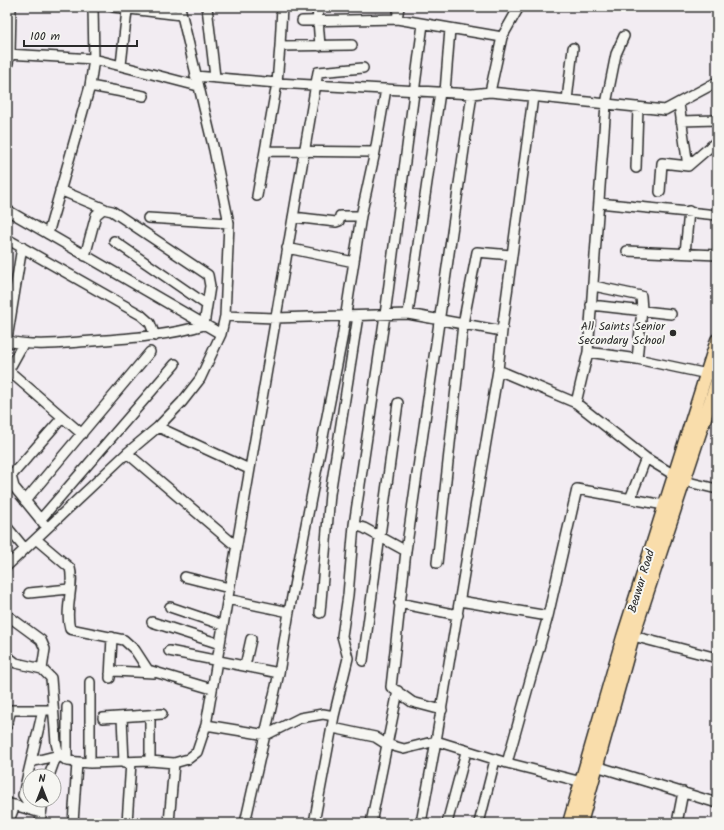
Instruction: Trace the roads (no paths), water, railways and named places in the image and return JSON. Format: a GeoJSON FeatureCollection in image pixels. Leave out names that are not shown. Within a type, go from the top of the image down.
{"type":"FeatureCollection","features":[{"type":"Feature","properties":{"kind":"main road","name":"Beawar Road"},"geometry":{"type":"LineString","coordinates":[[569,823],[596,766],[679,478],[714,377],[717,340]]}},
{"type":"Feature","properties":{"kind":"main road","name":"Beawar Road"},"geometry":{"type":"LineString","coordinates":[[581,823],[587,783],[623,637],[664,505],[679,478]]}},
{"type":"Feature","properties":{"kind":"street"},"geometry":{"type":"LineString","coordinates":[[7,67],[11,7]]}},
{"type":"Feature","properties":{"kind":"street"},"geometry":{"type":"LineString","coordinates":[[48,234],[90,86],[94,59],[93,7]]}},
{"type":"Feature","properties":{"kind":"street"},"geometry":{"type":"LineString","coordinates":[[7,566],[158,427],[182,402],[200,379],[221,334],[224,316],[229,223],[214,150],[180,11],[127,10],[113,7]]}},
{"type":"Feature","properties":{"kind":"street"},"geometry":{"type":"LineString","coordinates":[[207,7],[215,77]]}},
{"type":"Feature","properties":{"kind":"street"},"geometry":{"type":"LineString","coordinates":[[257,196],[277,83],[282,7]]}},
{"type":"Feature","properties":{"kind":"street"},"geometry":{"type":"LineString","coordinates":[[317,7],[320,46]]}},
{"type":"Feature","properties":{"kind":"street"},"geometry":{"type":"LineString","coordinates":[[397,19],[399,7]]}},
{"type":"Feature","properties":{"kind":"street"},"geometry":{"type":"LineString","coordinates":[[490,92],[502,37],[518,7]]}},
{"type":"Feature","properties":{"kind":"street"},"geometry":{"type":"LineString","coordinates":[[121,65],[127,10]]}},
{"type":"Feature","properties":{"kind":"street"},"geometry":{"type":"LineString","coordinates":[[302,21],[318,22],[397,19],[450,30],[502,37]]}},
{"type":"Feature","properties":{"kind":"street"},"geometry":{"type":"LineString","coordinates":[[314,823],[333,728],[334,716],[348,658],[342,636],[348,595],[354,525],[385,315],[423,24]]}},
{"type":"Feature","properties":{"kind":"street"},"geometry":{"type":"LineString","coordinates":[[408,314],[450,30]]}},
{"type":"Feature","properties":{"kind":"street"},"geometry":{"type":"LineString","coordinates":[[576,403],[588,352],[594,286],[606,104],[616,54],[624,36]]}},
{"type":"Feature","properties":{"kind":"street"},"geometry":{"type":"LineString","coordinates":[[280,46],[352,45]]}},
{"type":"Feature","properties":{"kind":"street"},"geometry":{"type":"LineString","coordinates":[[567,100],[573,48]]}},
{"type":"Feature","properties":{"kind":"street"},"geometry":{"type":"LineString","coordinates":[[8,54],[94,59],[198,86]]}},
{"type":"Feature","properties":{"kind":"street"},"geometry":{"type":"LineString","coordinates":[[31,762],[63,758],[77,763],[127,763],[150,761],[174,763],[188,758],[196,752],[206,725],[287,248],[317,85],[318,72],[363,68]]}},
{"type":"Feature","properties":{"kind":"street"},"geometry":{"type":"LineString","coordinates":[[195,76],[277,83],[472,94],[490,92],[665,110],[679,104],[717,82]]}},
{"type":"Feature","properties":{"kind":"street"},"geometry":{"type":"LineString","coordinates":[[90,86],[144,96]]}},
{"type":"Feature","properties":{"kind":"street"},"geometry":{"type":"LineString","coordinates":[[246,823],[279,673],[289,612],[304,542],[342,339],[344,316],[361,216],[375,152],[386,89]]}},
{"type":"Feature","properties":{"kind":"street"},"geometry":{"type":"LineString","coordinates":[[442,710],[412,702],[391,687],[399,603],[472,94]]}},
{"type":"Feature","properties":{"kind":"street"},"geometry":{"type":"LineString","coordinates":[[421,823],[442,710],[498,370],[511,255],[533,97]]}},
{"type":"Feature","properties":{"kind":"street"},"geometry":{"type":"LineString","coordinates":[[679,104],[688,166]]}},
{"type":"Feature","properties":{"kind":"street"},"geometry":{"type":"LineString","coordinates":[[636,168],[638,107]]}},
{"type":"Feature","properties":{"kind":"street"},"geometry":{"type":"LineString","coordinates":[[681,121],[717,120]]}},
{"type":"Feature","properties":{"kind":"street"},"geometry":{"type":"LineString","coordinates":[[660,192],[662,163],[688,166],[717,141]]}},
{"type":"Feature","properties":{"kind":"street"},"geometry":{"type":"LineString","coordinates":[[266,151],[375,152]]}},
{"type":"Feature","properties":{"kind":"street"},"geometry":{"type":"LineString","coordinates":[[60,190],[112,211],[150,234],[208,275],[210,286],[204,325]]}},
{"type":"Feature","properties":{"kind":"street"},"geometry":{"type":"LineString","coordinates":[[599,203],[717,215]]}},
{"type":"Feature","properties":{"kind":"street"},"geometry":{"type":"LineString","coordinates":[[85,256],[96,215],[99,211],[105,209]]}},
{"type":"Feature","properties":{"kind":"street"},"geometry":{"type":"LineString","coordinates":[[7,210],[221,334]]}},
{"type":"Feature","properties":{"kind":"street"},"geometry":{"type":"LineString","coordinates":[[685,253],[689,211]]}},
{"type":"Feature","properties":{"kind":"street"},"geometry":{"type":"LineString","coordinates":[[293,217],[336,222],[339,221],[340,216],[361,216]]}},
{"type":"Feature","properties":{"kind":"street"},"geometry":{"type":"LineString","coordinates":[[148,218],[229,223]]}},
{"type":"Feature","properties":{"kind":"street"},"geometry":{"type":"LineString","coordinates":[[7,239],[141,314],[150,323],[155,336]]}},
{"type":"Feature","properties":{"kind":"street"},"geometry":{"type":"LineString","coordinates":[[114,242],[207,305]]}},
{"type":"Feature","properties":{"kind":"street"},"geometry":{"type":"LineString","coordinates":[[22,248],[7,340],[23,344],[48,344],[155,336],[204,325]]}},
{"type":"Feature","properties":{"kind":"street"},"geometry":{"type":"LineString","coordinates":[[287,248],[354,262]]}},
{"type":"Feature","properties":{"kind":"street"},"geometry":{"type":"LineString","coordinates":[[627,251],[717,255]]}},
{"type":"Feature","properties":{"kind":"street"},"geometry":{"type":"LineString","coordinates":[[437,563],[463,324],[477,252],[511,255]]}},
{"type":"Feature","properties":{"kind":"street"},"geometry":{"type":"LineString","coordinates":[[594,286],[641,296],[642,310],[637,359]]}},
{"type":"Feature","properties":{"kind":"street"},"geometry":{"type":"LineString","coordinates":[[592,305],[671,314]]}},
{"type":"Feature","properties":{"kind":"street"},"geometry":{"type":"LineString","coordinates":[[224,316],[275,318],[408,314],[502,331]]}},
{"type":"Feature","properties":{"kind":"street"},"geometry":{"type":"LineString","coordinates":[[320,613],[330,494],[358,316]]}},
{"type":"Feature","properties":{"kind":"street"},"geometry":{"type":"LineString","coordinates":[[23,344],[8,372],[82,434]]}},
{"type":"Feature","properties":{"kind":"street"},"geometry":{"type":"LineString","coordinates":[[25,501],[150,352]]}},
{"type":"Feature","properties":{"kind":"street"},"geometry":{"type":"LineString","coordinates":[[588,352],[637,359],[714,377]]}},
{"type":"Feature","properties":{"kind":"street"},"geometry":{"type":"LineString","coordinates":[[40,520],[174,364]]}},
{"type":"Feature","properties":{"kind":"street"},"geometry":{"type":"LineString","coordinates":[[498,370],[576,403],[646,458],[679,478],[717,489]]}},
{"type":"Feature","properties":{"kind":"street"},"geometry":{"type":"LineString","coordinates":[[363,661],[398,403]]}},
{"type":"Feature","properties":{"kind":"street"},"geometry":{"type":"LineString","coordinates":[[62,418],[11,476],[14,487],[40,520],[42,534],[70,568],[68,612],[70,629],[124,640],[130,644],[148,670],[212,689]]}},
{"type":"Feature","properties":{"kind":"street"},"geometry":{"type":"LineString","coordinates":[[158,427],[249,469]]}},
{"type":"Feature","properties":{"kind":"street"},"geometry":{"type":"LineString","coordinates":[[128,453],[236,546]]}},
{"type":"Feature","properties":{"kind":"street"},"geometry":{"type":"LineString","coordinates":[[630,499],[646,458]]}},
{"type":"Feature","properties":{"kind":"street"},"geometry":{"type":"LineString","coordinates":[[507,763],[548,616],[577,489],[664,505]]}},
{"type":"Feature","properties":{"kind":"street"},"geometry":{"type":"LineString","coordinates":[[354,525],[364,528],[406,552]]}},
{"type":"Feature","properties":{"kind":"street"},"geometry":{"type":"LineString","coordinates":[[7,527],[25,549]]}},
{"type":"Feature","properties":{"kind":"street"},"geometry":{"type":"LineString","coordinates":[[7,553],[16,558]]}},
{"type":"Feature","properties":{"kind":"street"},"geometry":{"type":"LineString","coordinates":[[185,577],[229,588]]}},
{"type":"Feature","properties":{"kind":"street"},"geometry":{"type":"LineString","coordinates":[[29,593],[69,589]]}},
{"type":"Feature","properties":{"kind":"street"},"geometry":{"type":"LineString","coordinates":[[227,599],[289,612]]}},
{"type":"Feature","properties":{"kind":"street"},"geometry":{"type":"LineString","coordinates":[[460,601],[548,616]]}},
{"type":"Feature","properties":{"kind":"street"},"geometry":{"type":"LineString","coordinates":[[399,603],[458,615]]}},
{"type":"Feature","properties":{"kind":"street"},"geometry":{"type":"LineString","coordinates":[[170,608],[223,625]]}},
{"type":"Feature","properties":{"kind":"street"},"geometry":{"type":"LineString","coordinates":[[7,615],[41,640],[44,644],[42,669]]}},
{"type":"Feature","properties":{"kind":"street"},"geometry":{"type":"LineString","coordinates":[[152,622],[220,644]]}},
{"type":"Feature","properties":{"kind":"street"},"geometry":{"type":"LineString","coordinates":[[633,636],[717,658]]}},
{"type":"Feature","properties":{"kind":"street"},"geometry":{"type":"LineString","coordinates":[[112,637],[110,676],[114,671],[162,675]]}},
{"type":"Feature","properties":{"kind":"street"},"geometry":{"type":"LineString","coordinates":[[245,666],[251,639]]}},
{"type":"Feature","properties":{"kind":"street"},"geometry":{"type":"LineString","coordinates":[[169,651],[279,673]]}},
{"type":"Feature","properties":{"kind":"street"},"geometry":{"type":"LineString","coordinates":[[7,656],[16,662],[42,669],[51,678],[56,743],[63,758]]}},
{"type":"Feature","properties":{"kind":"street"},"geometry":{"type":"LineString","coordinates":[[90,682],[90,763]]}},
{"type":"Feature","properties":{"kind":"street"},"geometry":{"type":"LineString","coordinates":[[371,823],[398,691]]}},
{"type":"Feature","properties":{"kind":"street"},"geometry":{"type":"LineString","coordinates":[[63,758],[67,706]]}},
{"type":"Feature","properties":{"kind":"street"},"geometry":{"type":"LineString","coordinates":[[7,725],[9,710],[53,710]]}},
{"type":"Feature","properties":{"kind":"street"},"geometry":{"type":"LineString","coordinates":[[40,823],[37,812],[23,795],[44,710]]}},
{"type":"Feature","properties":{"kind":"street"},"geometry":{"type":"LineString","coordinates":[[103,718],[162,714]]}},
{"type":"Feature","properties":{"kind":"street"},"geometry":{"type":"LineString","coordinates":[[206,725],[266,735],[300,718],[323,714],[334,716]]}},
{"type":"Feature","properties":{"kind":"street"},"geometry":{"type":"LineString","coordinates":[[150,716],[150,761]]}},
{"type":"Feature","properties":{"kind":"street"},"geometry":{"type":"LineString","coordinates":[[122,717],[127,763],[127,823]]}},
{"type":"Feature","properties":{"kind":"street"},"geometry":{"type":"LineString","coordinates":[[333,728],[375,737],[386,744],[404,749],[436,741],[466,752],[587,783]]}},
{"type":"Feature","properties":{"kind":"street"},"geometry":{"type":"LineString","coordinates":[[447,823],[466,752]]}},
{"type":"Feature","properties":{"kind":"street"},"geometry":{"type":"LineString","coordinates":[[52,768],[54,762],[63,758]]}},
{"type":"Feature","properties":{"kind":"street"},"geometry":{"type":"LineString","coordinates":[[479,823],[495,760]]}},
{"type":"Feature","properties":{"kind":"street"},"geometry":{"type":"LineString","coordinates":[[73,823],[77,763]]}},
{"type":"Feature","properties":{"kind":"street"},"geometry":{"type":"LineString","coordinates":[[169,823],[174,763]]}},
{"type":"Feature","properties":{"kind":"street"},"geometry":{"type":"LineString","coordinates":[[596,766],[717,802]]}},
{"type":"Feature","properties":{"kind":"street"},"geometry":{"type":"LineString","coordinates":[[677,823],[684,792]]}},
{"type":"Feature","properties":{"kind":"street"},"geometry":{"type":"LineString","coordinates":[[8,823],[11,804],[37,812]]}},
{"type":"Feature","properties":{"kind":"street"},"geometry":{"type":"LineString","coordinates":[[37,812],[39,808]]}},
{"type":"Feature","properties":{"kind":"place","name":"All Saints Senior Secondary School"},"geometry":{"type":"Point","coordinates":[673,333]}}]}
